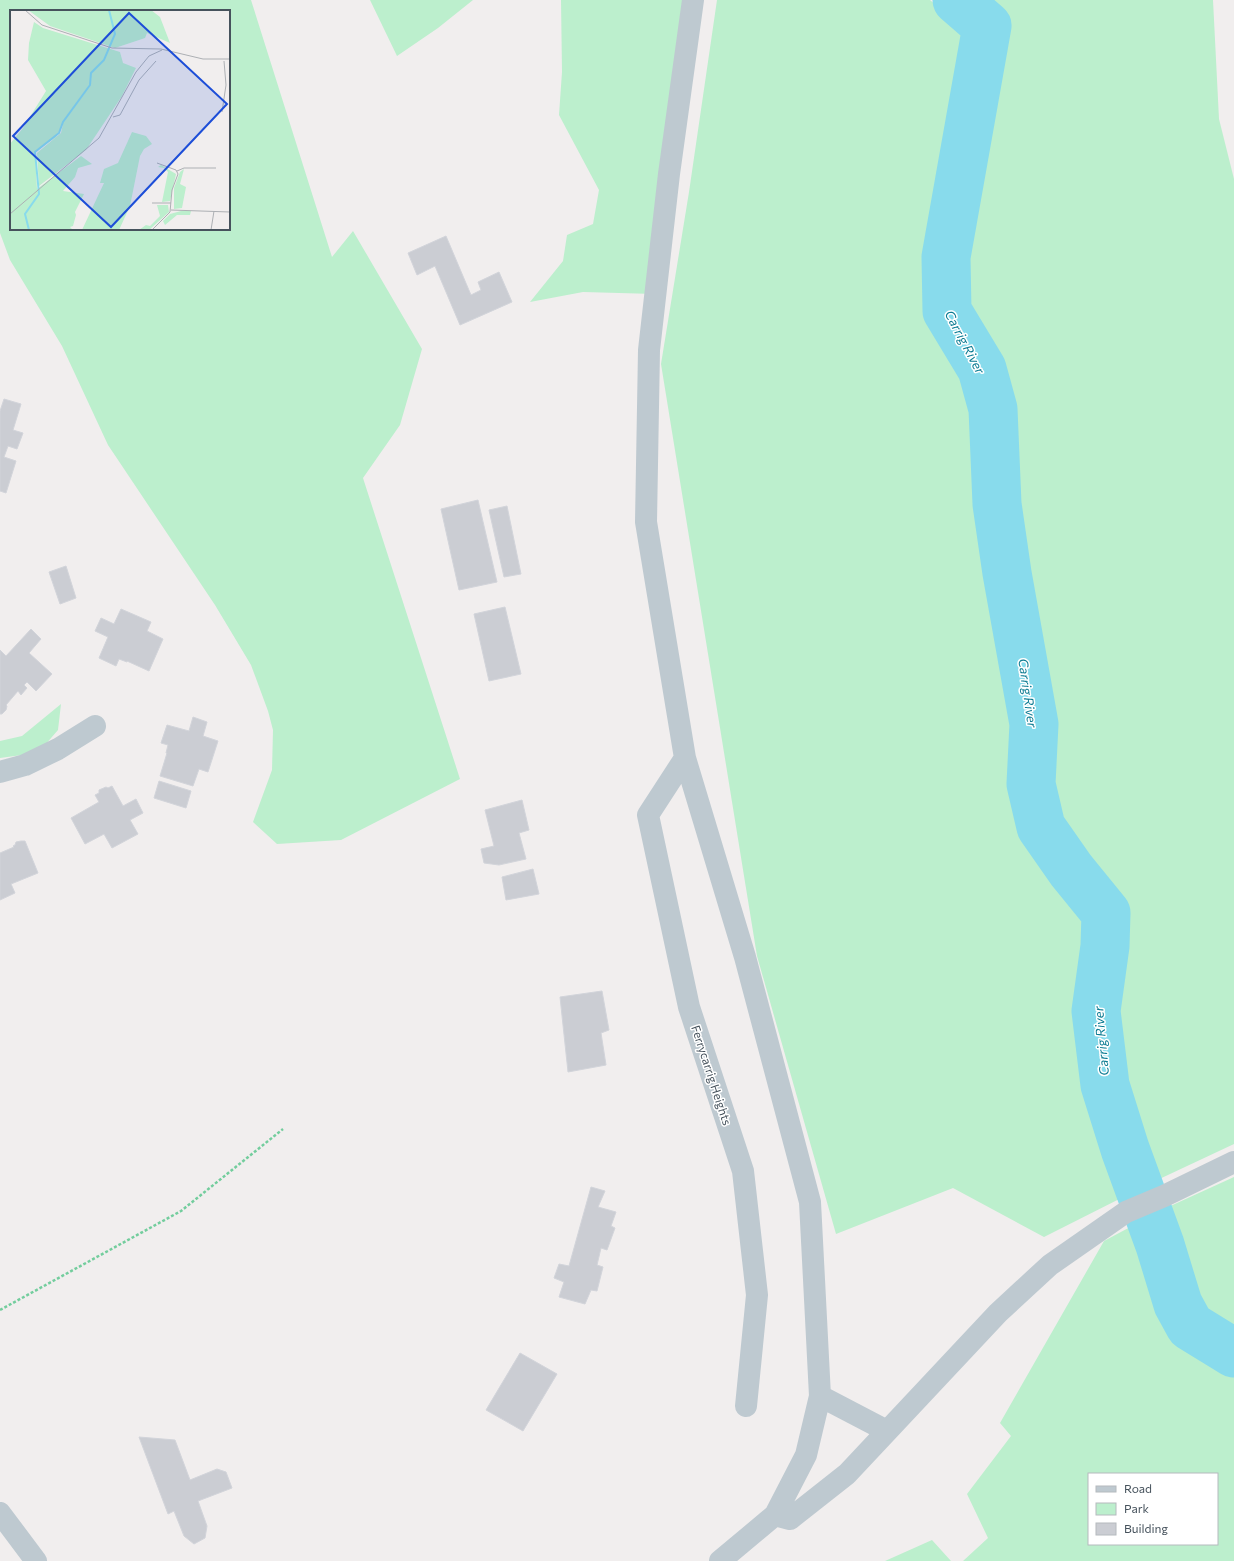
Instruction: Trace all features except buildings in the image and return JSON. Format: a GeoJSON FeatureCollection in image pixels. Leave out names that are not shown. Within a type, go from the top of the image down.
{"type":"FeatureCollection","features":[{"type":"Feature","properties":{"kind":"street"},"geometry":{"type":"LineString","coordinates":[[693,0],[669,174],[648,350],[646,522],[685,758],[745,958],[810,1202],[820,1396],[806,1455],[775,1515],[720,1561]]}},
{"type":"Feature","properties":{"kind":"street"},"geometry":{"type":"LineString","coordinates":[[0,772],[25,765],[52,752],[94,726]]}},
{"type":"Feature","properties":{"kind":"street","name":"Ferrycarrig Heights"},"geometry":{"type":"LineString","coordinates":[[685,758],[648,815],[689,1007],[743,1171],[757,1295],[746,1406]]}},
{"type":"Feature","properties":{"kind":"street"},"geometry":{"type":"LineString","coordinates":[[775,1515],[790,1519],[847,1474],[1004,1307],[1050,1265],[1126,1212],[1164,1196],[1234,1162]]}},
{"type":"Feature","properties":{"kind":"street"},"geometry":{"type":"LineString","coordinates":[[820,1396],[887,1431]]}},
{"type":"Feature","properties":{"kind":"street"},"geometry":{"type":"LineString","coordinates":[[0,1513],[36,1561]]}},
{"type":"Feature","properties":{"kind":"path"},"geometry":{"type":"LineString","coordinates":[[0,1310],[181,1211],[283,1129]]}},
{"type":"Feature","properties":{"kind":"green space"},"geometry":{"type":"Polygon","coordinates":[[[0,0],[251,0],[332,257],[353,231],[422,349],[400,425],[363,478],[460,779],[341,840],[277,844],[253,822],[272,770],[273,730],[268,711],[251,665],[215,605],[108,445],[62,346],[10,260],[0,233],[0,0]]]}},
{"type":"Feature","properties":{"kind":"green space"},"geometry":{"type":"Polygon","coordinates":[[[370,0],[473,0],[438,28],[397,56],[370,0]]]}},
{"type":"Feature","properties":{"kind":"green space"},"geometry":{"type":"Polygon","coordinates":[[[561,0],[693,0],[655,294],[583,292],[530,302],[563,261],[567,235],[593,224],[599,190],[559,115],[562,72],[561,0]]]}},
{"type":"Feature","properties":{"kind":"green space"},"geometry":{"type":"Polygon","coordinates":[[[717,0],[930,0],[969,34],[936,196],[934,327],[974,397],[988,393],[982,369],[947,311],[946,263],[987,26],[957,0],[1213,0],[1219,119],[1234,179],[1234,1144],[1153,1182],[1044,1237],[953,1188],[836,1234],[757,956],[661,364],[689,192],[717,0]]]}},
{"type":"Feature","properties":{"kind":"green space"},"geometry":{"type":"Polygon","coordinates":[[[61,704],[58,730],[45,745],[22,755],[0,758],[0,741],[22,736],[61,704]]]}},
{"type":"Feature","properties":{"kind":"green space"},"geometry":{"type":"Polygon","coordinates":[[[1234,1177],[1234,1561],[963,1561],[988,1538],[967,1494],[1011,1436],[1000,1423],[1104,1241],[1166,1208],[1234,1177]]]}},
{"type":"Feature","properties":{"kind":"green space"},"geometry":{"type":"Polygon","coordinates":[[[932,1540],[951,1561],[885,1561],[932,1540]]]}},
{"type":"Feature","properties":{"kind":"waterway","name":"Carrig River"},"geometry":{"type":"LineString","coordinates":[[957,0],[987,26],[946,257],[947,311],[982,369],[993,409],[997,504],[1007,573],[1034,724],[1031,784],[1041,827],[1071,870],[1106,913],[1105,946],[1096,1011],[1105,1085],[1125,1149],[1160,1245],[1178,1304],[1190,1326],[1234,1353]]}}]}
